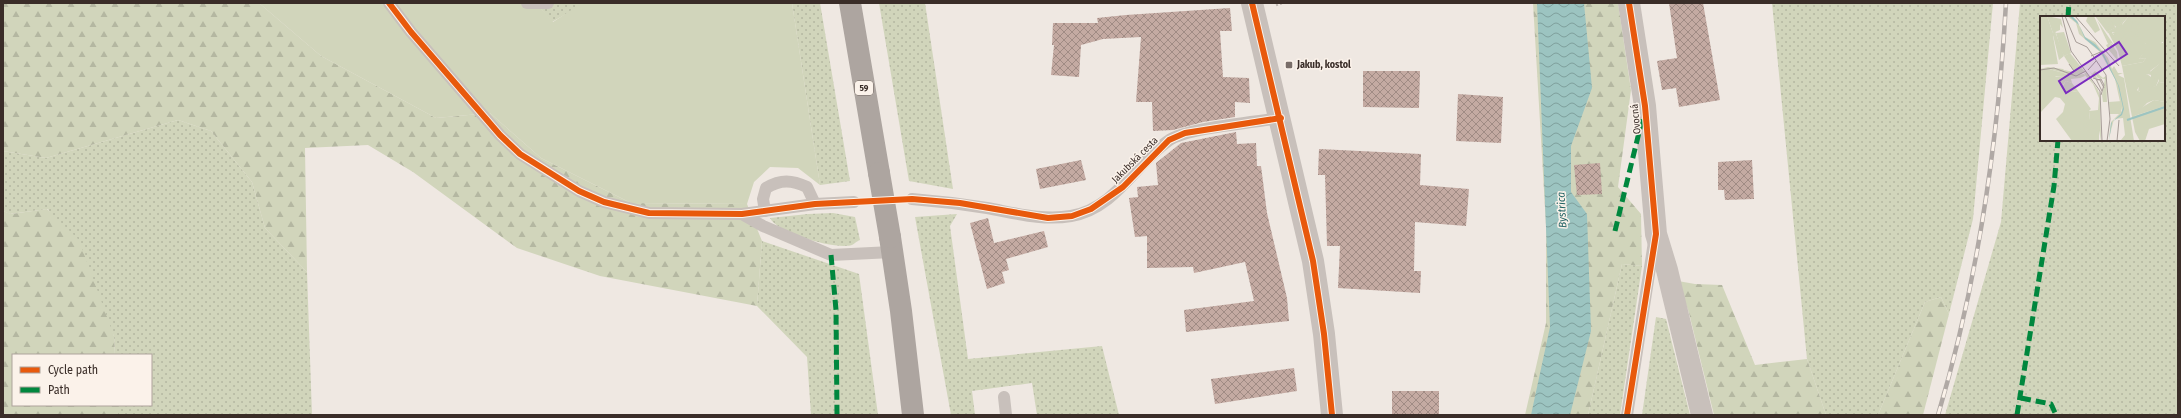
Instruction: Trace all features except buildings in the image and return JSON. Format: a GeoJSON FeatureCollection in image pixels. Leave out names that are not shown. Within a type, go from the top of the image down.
{"type":"FeatureCollection","features":[{"type":"Feature","properties":{"kind":"main road","name":"59"},"geometry":{"type":"LineString","coordinates":[[850,3],[891,244],[912,415]]}},
{"type":"Feature","properties":{"kind":"street"},"geometry":{"type":"LineString","coordinates":[[1252,3],[1281,118],[1313,261],[1324,334],[1332,415]]}},
{"type":"Feature","properties":{"kind":"street","name":"Ovocná"},"geometry":{"type":"LineString","coordinates":[[1628,3],[1645,106],[1656,234],[1667,270],[1702,415]]}},
{"type":"Feature","properties":{"kind":"lane"},"geometry":{"type":"LineString","coordinates":[[389,3],[411,32],[500,135],[520,154],[579,191],[604,202],[650,213],[742,214],[814,204],[854,202]]}},
{"type":"Feature","properties":{"kind":"lane"},"geometry":{"type":"LineString","coordinates":[[527,3],[548,3]]}},
{"type":"Feature","properties":{"kind":"lane","name":"Jakubská cesta"},"geometry":{"type":"LineString","coordinates":[[912,199],[960,203],[1048,218],[1072,216],[1091,209],[1123,187],[1169,140],[1185,133],[1281,118]]}},
{"type":"Feature","properties":{"kind":"lane"},"geometry":{"type":"LineString","coordinates":[[765,211],[763,199],[766,188],[782,180],[796,182],[807,187],[814,204]]}},
{"type":"Feature","properties":{"kind":"lane"},"geometry":{"type":"LineString","coordinates":[[742,214],[763,226],[831,255],[891,244]]}},
{"type":"Feature","properties":{"kind":"lane"},"geometry":{"type":"LineString","coordinates":[[1627,415],[1656,234]]}},
{"type":"Feature","properties":{"kind":"lane"},"geometry":{"type":"LineString","coordinates":[[1004,397],[1006,415]]}},
{"type":"Feature","properties":{"kind":"green space"},"geometry":{"type":"Polygon","coordinates":[[[3,3],[259,3],[321,56],[436,118],[490,113],[541,158],[631,203],[747,204],[762,241],[757,306],[600,276],[517,248],[413,172],[368,145],[305,148],[307,272],[265,228],[252,182],[211,131],[178,120],[46,158],[3,151],[3,3]]]}},
{"type":"Feature","properties":{"kind":"green space"},"geometry":{"type":"Polygon","coordinates":[[[259,3],[536,3],[553,22],[582,3],[792,3],[820,185],[798,168],[770,167],[754,182],[747,204],[631,203],[541,158],[490,113],[436,118],[321,56],[259,3]]]}},
{"type":"Feature","properties":{"kind":"green space"},"geometry":{"type":"Polygon","coordinates":[[[536,3],[582,3],[582,5],[552,22],[536,3]]]}},
{"type":"Feature","properties":{"kind":"green space"},"geometry":{"type":"Polygon","coordinates":[[[792,3],[820,3],[850,181],[820,185],[792,3]]]}},
{"type":"Feature","properties":{"kind":"green space"},"geometry":{"type":"Polygon","coordinates":[[[879,3],[925,3],[953,189],[909,181],[879,3]]]}},
{"type":"Feature","properties":{"kind":"green space"},"geometry":{"type":"Polygon","coordinates":[[[1533,3],[1618,3],[1631,90],[1618,187],[1641,214],[1642,266],[1622,264],[1588,415],[1525,415],[1546,323],[1546,225],[1533,3]]]}},
{"type":"Feature","properties":{"kind":"green space"},"geometry":{"type":"Polygon","coordinates":[[[1772,3],[1993,3],[1973,219],[1949,314],[1941,297],[1925,302],[1878,415],[1826,415],[1807,359],[1772,3]]]}},
{"type":"Feature","properties":{"kind":"green space"},"geometry":{"type":"Polygon","coordinates":[[[2020,3],[2178,3],[2178,415],[1945,415],[2001,222],[2020,3]]]}},
{"type":"Feature","properties":{"kind":"green space"},"geometry":{"type":"Polygon","coordinates":[[[178,120],[211,131],[252,182],[265,228],[307,272],[312,415],[118,415],[118,406],[152,406],[152,354],[115,354],[114,336],[48,209],[10,214],[3,211],[3,151],[46,158],[178,120]]]}},
{"type":"Feature","properties":{"kind":"green space"},"geometry":{"type":"Polygon","coordinates":[[[47,209],[79,240],[114,336],[115,354],[12,354],[12,406],[118,406],[118,415],[3,415],[3,211],[11,214],[47,209]]]}},
{"type":"Feature","properties":{"kind":"green space"},"geometry":{"type":"Polygon","coordinates":[[[833,213],[855,217],[860,240],[852,245],[844,246],[820,243],[783,229],[775,224],[770,218],[808,214],[833,213]]]}},
{"type":"Feature","properties":{"kind":"green space"},"geometry":{"type":"Polygon","coordinates":[[[957,214],[950,226],[968,359],[1102,346],[1119,415],[1037,415],[1032,383],[972,391],[975,415],[951,415],[915,217],[957,214]]]}},
{"type":"Feature","properties":{"kind":"green space"},"geometry":{"type":"Polygon","coordinates":[[[762,241],[859,274],[878,415],[811,415],[807,357],[757,306],[762,241]]]}},
{"type":"Feature","properties":{"kind":"green space"},"geometry":{"type":"Polygon","coordinates":[[[1622,264],[1642,266],[1620,415],[1588,415],[1622,264]]]}},
{"type":"Feature","properties":{"kind":"green space"},"geometry":{"type":"Polygon","coordinates":[[[1678,281],[1695,284],[1722,285],[1755,365],[1807,359],[1826,415],[1714,415],[1689,313],[1678,281]]]}},
{"type":"Feature","properties":{"kind":"green space"},"geometry":{"type":"Polygon","coordinates":[[[1941,297],[1949,314],[1923,415],[1878,415],[1925,302],[1941,297]]]}},
{"type":"Feature","properties":{"kind":"green space"},"geometry":{"type":"Polygon","coordinates":[[[1656,317],[1666,319],[1690,415],[1642,415],[1656,317]]]}},
{"type":"Feature","properties":{"kind":"water","name":"Bystrica"},"geometry":{"type":"Polygon","coordinates":[[[1537,3],[1584,3],[1592,88],[1571,146],[1571,192],[1587,214],[1591,331],[1570,415],[1531,415],[1550,327],[1537,3]]]}},
{"type":"Feature","properties":{"kind":"railway"},"geometry":{"type":"LineString","coordinates":[[1938,415],[1964,314],[1984,211],[1998,107],[2006,3]]}},
{"type":"Feature","properties":{"kind":"marked path"},"geometry":{"type":"LineString","coordinates":[[2068,16],[2069,3]]}},
{"type":"Feature","properties":{"kind":"marked path"},"geometry":{"type":"LineString","coordinates":[[1615,231],[1643,116]]}},
{"type":"Feature","properties":{"kind":"marked path"},"geometry":{"type":"LineString","coordinates":[[2017,415],[2054,186],[2058,141]]}},
{"type":"Feature","properties":{"kind":"marked path"},"geometry":{"type":"LineString","coordinates":[[831,255],[836,310],[837,415]]}},
{"type":"Feature","properties":{"kind":"marked path"},"geometry":{"type":"LineString","coordinates":[[2021,398],[2051,404],[2056,415]]}},
{"type":"Feature","properties":{"kind":"cycle path"},"geometry":{"type":"LineString","coordinates":[[389,3],[411,32],[500,135],[520,154],[579,191],[604,202],[649,213],[742,214],[815,204],[912,199],[960,203],[1048,218],[1072,216],[1091,209],[1123,187],[1169,140],[1185,133],[1281,118]]}},
{"type":"Feature","properties":{"kind":"cycle path"},"geometry":{"type":"LineString","coordinates":[[1252,3],[1313,261],[1324,334],[1332,415]]}},
{"type":"Feature","properties":{"kind":"cycle path"},"geometry":{"type":"LineString","coordinates":[[1627,415],[1656,234],[1645,106],[1629,3]]}},
{"type":"Feature","properties":{"kind":"place","name":"Jakub, kostol"},"geometry":{"type":"Point","coordinates":[1289,65]}}]}
